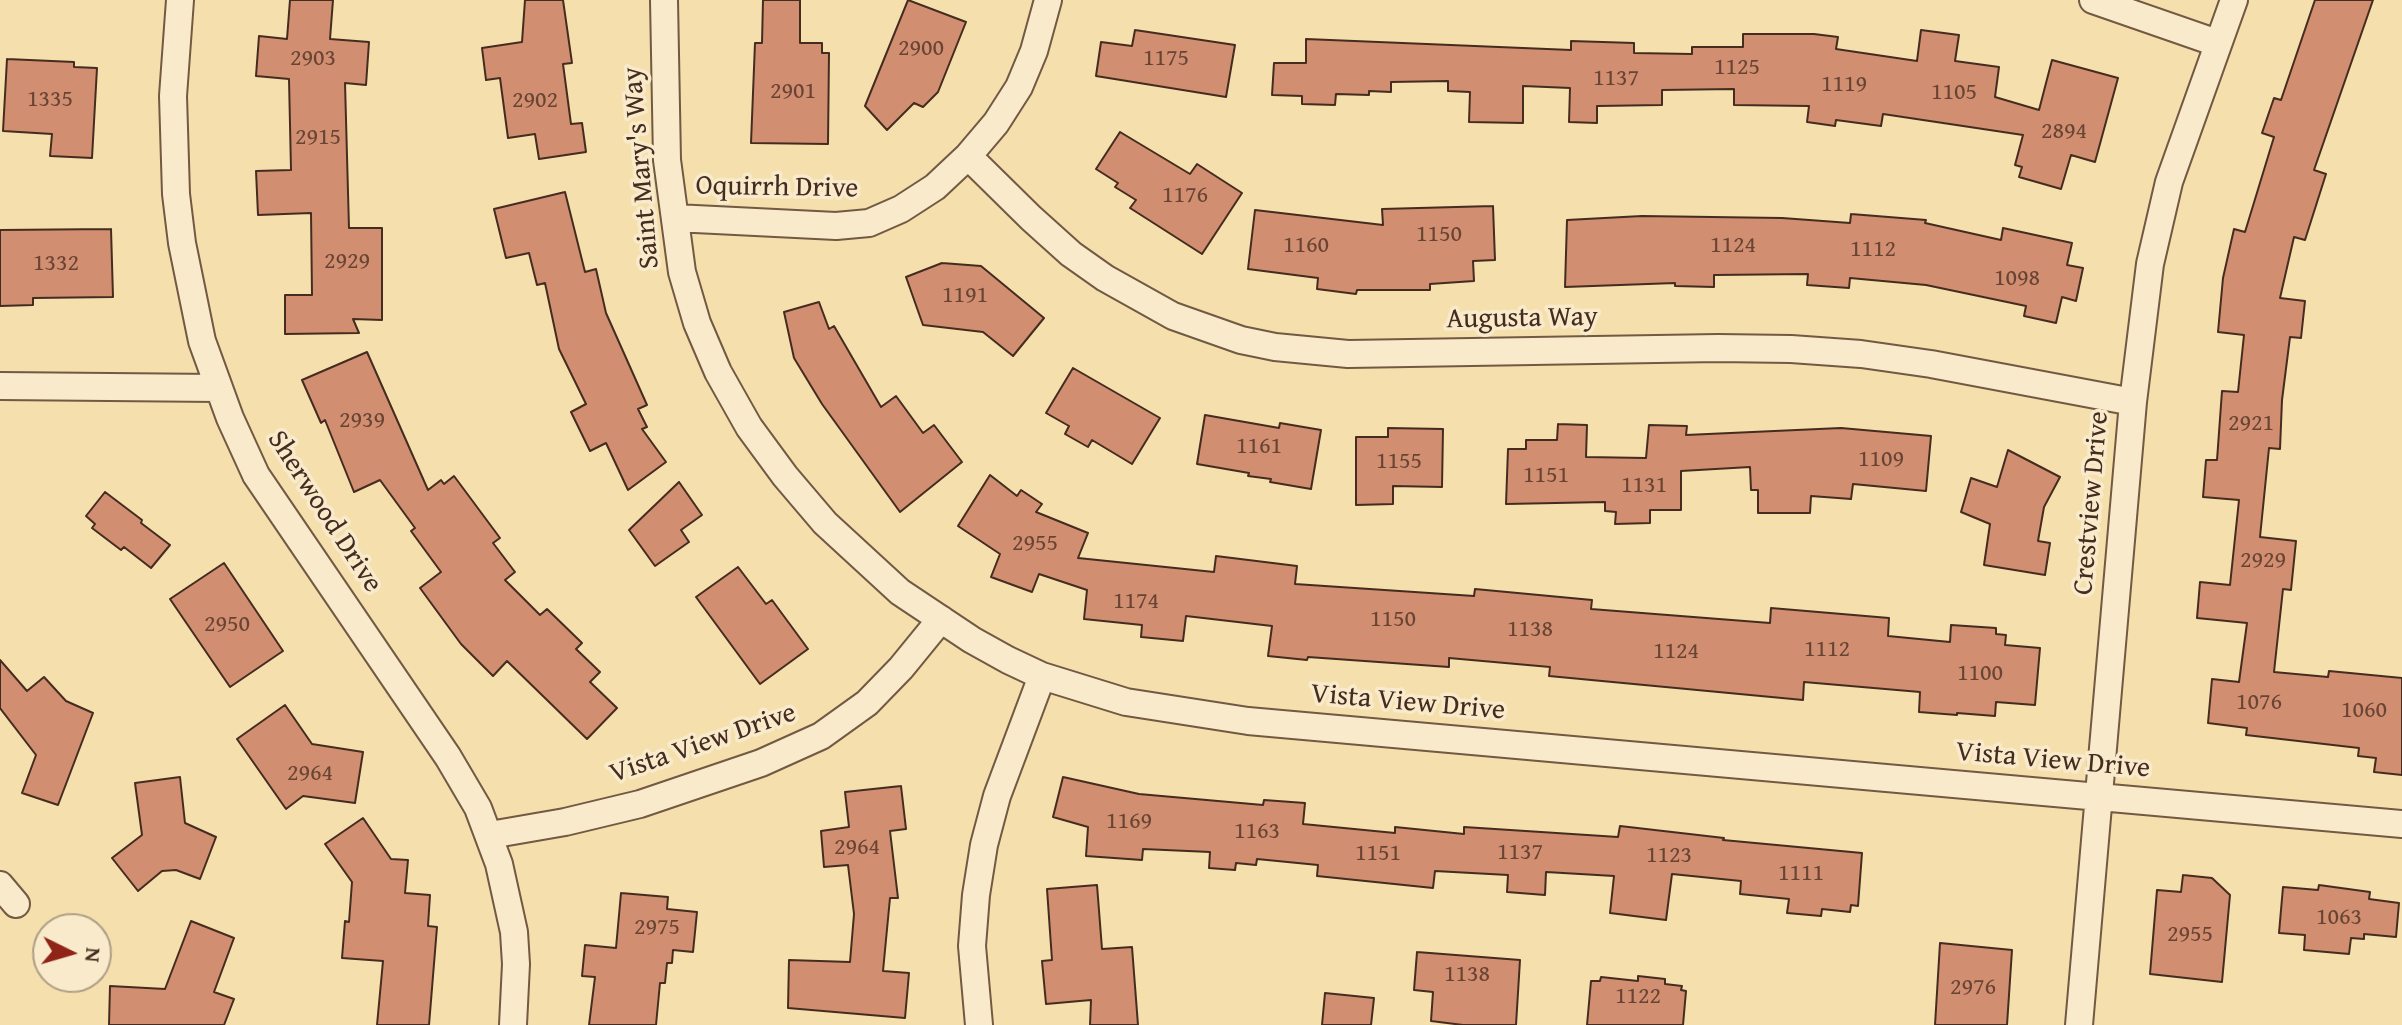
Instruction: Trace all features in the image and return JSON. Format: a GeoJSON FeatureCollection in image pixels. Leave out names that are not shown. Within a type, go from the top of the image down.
{"type":"FeatureCollection","features":[{"type":"Feature","properties":{"kind":"street","name":"Sherwood Drive"},"geometry":{"type":"LineString","coordinates":[[175,0],[173,96],[177,206],[202,341],[218,388],[256,475],[448,757],[478,808],[490,835],[514,932],[513,1025]]}},
{"type":"Feature","properties":{"kind":"street","name":"Saint Mary's Way"},"geometry":{"type":"LineString","coordinates":[[664,0],[667,160],[682,272],[697,323],[718,372],[749,427],[825,523],[900,592],[941,619]]}},
{"type":"Feature","properties":{"kind":"street","name":"Oquirrh Drive"},"geometry":{"type":"LineString","coordinates":[[675,218],[836,226],[869,223],[901,209],[935,187],[968,156],[996,123],[1019,87],[1034,51],[1048,0]]}},
{"type":"Feature","properties":{"kind":"street"},"geometry":{"type":"LineString","coordinates":[[2093,0],[2217,43]]}},
{"type":"Feature","properties":{"kind":"street","name":"Crestview Drive"},"geometry":{"type":"LineString","coordinates":[[2079,1025],[2144,306],[2169,182],[2234,0]]}},
{"type":"Feature","properties":{"kind":"street","name":"Augusta Way"},"geometry":{"type":"LineString","coordinates":[[968,156],[1071,254],[1105,278],[1173,316],[1241,340],[1275,347],[1348,354],[1791,349],[1861,354],[1931,364],[2133,402]]}},
{"type":"Feature","properties":{"kind":"street"},"geometry":{"type":"LineString","coordinates":[[0,386],[218,388]]}},
{"type":"Feature","properties":{"kind":"street","name":"Vista View Drive"},"geometry":{"type":"LineString","coordinates":[[490,835],[565,822],[640,804],[761,763],[821,736],[867,703],[941,619],[996,653],[1042,676],[1126,702],[1248,721],[2402,824]]}},
{"type":"Feature","properties":{"kind":"street"},"geometry":{"type":"LineString","coordinates":[[979,1025],[972,946],[984,845],[997,796],[1042,676]]}},
{"type":"Feature","properties":{"kind":"building"},"geometry":{"type":"Polygon","coordinates":[[[290,0],[333,0],[330,39],[369,42],[366,85],[345,83],[349,228],[382,228],[382,320],[353,319],[359,333],[285,334],[285,295],[312,295],[311,213],[258,215],[256,171],[291,170],[289,79],[256,76],[259,36],[287,39],[290,0]]]}},
{"type":"Feature","properties":{"kind":"building"},"geometry":{"type":"Polygon","coordinates":[[[525,0],[563,0],[572,63],[563,64],[571,124],[582,123],[586,152],[539,159],[535,134],[508,138],[500,78],[486,80],[482,48],[522,42],[525,0]]]}},
{"type":"Feature","properties":{"kind":"building"},"geometry":{"type":"Polygon","coordinates":[[[763,0],[800,0],[800,43],[822,43],[822,53],[829,53],[828,144],[751,143],[755,43],[762,43],[763,0]]]}},
{"type":"Feature","properties":{"kind":"building"},"geometry":{"type":"Polygon","coordinates":[[[908,0],[966,22],[938,92],[923,107],[914,103],[887,130],[865,106],[908,0]]]}},
{"type":"Feature","properties":{"kind":"building"},"geometry":{"type":"Polygon","coordinates":[[[2315,0],[2373,0],[2314,170],[2326,174],[2305,240],[2294,237],[2280,298],[2305,301],[2301,338],[2290,337],[2280,449],[2269,448],[2260,537],[2296,541],[2291,590],[2283,589],[2274,672],[2328,677],[2329,671],[2402,678],[2402,775],[2374,772],[2376,758],[2358,756],[2359,748],[2246,735],[2247,728],[2208,723],[2212,679],[2239,682],[2247,623],[2197,618],[2200,582],[2230,585],[2239,500],[2203,497],[2206,460],[2217,460],[2222,391],[2238,392],[2244,335],[2218,332],[2223,278],[2234,229],[2245,232],[2274,137],[2262,133],[2274,98],[2281,100],[2315,0]]]}},
{"type":"Feature","properties":{"kind":"building"},"geometry":{"type":"Polygon","coordinates":[[[1135,30],[1235,45],[1226,97],[1096,76],[1101,42],[1132,46],[1135,30]]]}},
{"type":"Feature","properties":{"kind":"building"},"geometry":{"type":"Polygon","coordinates":[[[1921,30],[1959,35],[1955,61],[1999,67],[1995,97],[2039,110],[2052,60],[2118,78],[2095,162],[2071,155],[2061,189],[2019,177],[2022,167],[2015,165],[2023,135],[1883,114],[1881,126],[1836,120],[1835,126],[1807,122],[1809,106],[1734,105],[1734,89],[1662,90],[1662,105],[1597,106],[1597,123],[1569,122],[1570,88],[1523,86],[1523,123],[1469,122],[1470,92],[1448,91],[1448,81],[1391,82],[1391,92],[1336,94],[1335,105],[1302,104],[1302,96],[1272,95],[1274,63],[1306,63],[1306,39],[1571,50],[1571,41],[1634,43],[1634,53],[1692,54],[1692,47],[1743,47],[1743,34],[1814,34],[1838,37],[1836,49],[1917,61],[1921,30]]]}},
{"type":"Feature","properties":{"kind":"building"},"geometry":{"type":"Polygon","coordinates":[[[7,59],[74,62],[74,67],[97,68],[92,158],[50,156],[52,134],[3,131],[7,59]]]}},
{"type":"Feature","properties":{"kind":"building"},"geometry":{"type":"Polygon","coordinates":[[[1120,132],[1190,174],[1197,164],[1242,193],[1202,254],[1130,208],[1136,200],[1115,187],[1118,183],[1096,169],[1120,132]]]}},
{"type":"Feature","properties":{"kind":"building"},"geometry":{"type":"Polygon","coordinates":[[[565,192],[585,272],[596,269],[606,313],[647,405],[638,409],[647,427],[642,429],[666,462],[628,490],[606,443],[590,451],[571,412],[586,404],[559,349],[545,283],[537,285],[529,253],[506,258],[494,209],[565,192]]]}},
{"type":"Feature","properties":{"kind":"building"},"geometry":{"type":"Polygon","coordinates":[[[1493,206],[1495,260],[1473,261],[1474,281],[1430,284],[1430,290],[1357,290],[1356,294],[1317,289],[1318,278],[1248,269],[1255,210],[1383,225],[1382,209],[1493,206]]]}},
{"type":"Feature","properties":{"kind":"building"},"geometry":{"type":"Polygon","coordinates":[[[1851,214],[1926,220],[1925,223],[2001,240],[2003,228],[2072,243],[2067,265],[2083,268],[2076,301],[2062,297],[2056,323],[2024,316],[2026,306],[1926,285],[1850,278],[1849,288],[1807,285],[1808,274],[1714,275],[1714,287],[1675,286],[1675,283],[1565,287],[1567,220],[1642,216],[1782,218],[1850,223],[1851,214]]]}},
{"type":"Feature","properties":{"kind":"building"},"geometry":{"type":"Polygon","coordinates":[[[111,229],[113,297],[33,298],[33,305],[0,306],[0,230],[111,229]]]}},
{"type":"Feature","properties":{"kind":"building"},"geometry":{"type":"Polygon","coordinates":[[[942,263],[981,266],[1044,318],[1013,356],[983,332],[923,325],[906,277],[942,263]]]}},
{"type":"Feature","properties":{"kind":"building"},"geometry":{"type":"Polygon","coordinates":[[[819,302],[829,329],[834,326],[881,407],[896,396],[923,433],[934,425],[962,462],[900,512],[822,404],[794,358],[784,312],[819,302]]]}},
{"type":"Feature","properties":{"kind":"building"},"geometry":{"type":"Polygon","coordinates":[[[367,352],[428,490],[441,480],[444,484],[454,476],[500,538],[493,543],[515,572],[505,580],[540,615],[547,609],[582,643],[576,649],[600,672],[590,682],[617,708],[587,739],[507,661],[493,676],[461,644],[420,588],[441,572],[411,531],[415,528],[380,480],[354,492],[325,420],[321,423],[302,380],[367,352]]]}},
{"type":"Feature","properties":{"kind":"building"},"geometry":{"type":"Polygon","coordinates":[[[1073,368],[1160,418],[1132,464],[1092,440],[1088,447],[1065,434],[1069,426],[1046,413],[1073,368]]]}},
{"type":"Feature","properties":{"kind":"building"},"geometry":{"type":"Polygon","coordinates":[[[1205,415],[1279,428],[1280,423],[1321,430],[1311,489],[1197,464],[1205,415]]]}},
{"type":"Feature","properties":{"kind":"building"},"geometry":{"type":"Polygon","coordinates":[[[1558,424],[1587,425],[1586,457],[1646,458],[1649,425],[1687,426],[1686,435],[1841,428],[1931,436],[1926,491],[1853,484],[1851,499],[1811,496],[1810,513],[1758,513],[1758,490],[1751,490],[1750,467],[1681,471],[1681,510],[1650,510],[1650,523],[1615,524],[1616,512],[1605,511],[1605,502],[1506,504],[1508,449],[1526,449],[1526,440],[1557,440],[1558,424]]]}},
{"type":"Feature","properties":{"kind":"building"},"geometry":{"type":"Polygon","coordinates":[[[1388,428],[1443,429],[1442,487],[1393,486],[1393,504],[1356,505],[1356,437],[1388,437],[1388,428]]]}},
{"type":"Feature","properties":{"kind":"building"},"geometry":{"type":"Polygon","coordinates":[[[2008,450],[2060,477],[2044,507],[2038,541],[2050,543],[2045,575],[1984,565],[1990,524],[1961,512],[1971,478],[1997,487],[2008,450]]]}},
{"type":"Feature","properties":{"kind":"building"},"geometry":{"type":"Polygon","coordinates":[[[990,475],[1017,496],[1021,490],[1042,504],[1036,512],[1088,533],[1078,558],[1214,572],[1216,556],[1297,566],[1295,584],[1474,596],[1475,589],[1592,600],[1591,609],[1770,623],[1771,608],[1889,618],[1888,636],[1950,642],[1951,625],[1996,628],[1996,634],[2006,635],[2005,645],[2040,648],[2035,705],[1996,702],[1995,716],[1957,715],[1919,712],[1920,692],[1804,682],[1803,700],[1549,676],[1550,667],[1449,658],[1449,667],[1268,656],[1272,626],[1186,616],[1183,641],[1141,637],[1142,625],[1084,619],[1087,590],[1039,574],[1032,592],[991,577],[1000,554],[958,526],[990,475]]]}},
{"type":"Feature","properties":{"kind":"building"},"geometry":{"type":"Polygon","coordinates":[[[679,482],[702,515],[681,530],[689,542],[655,566],[629,530],[679,482]]]}},
{"type":"Feature","properties":{"kind":"building"},"geometry":{"type":"Polygon","coordinates":[[[105,492],[170,545],[151,568],[92,528],[95,524],[86,516],[105,492]]]}},
{"type":"Feature","properties":{"kind":"building"},"geometry":{"type":"Polygon","coordinates":[[[224,563],[283,651],[230,687],[170,599],[224,563]]]}},
{"type":"Feature","properties":{"kind":"building"},"geometry":{"type":"Polygon","coordinates":[[[738,567],[766,604],[772,600],[808,649],[760,684],[696,597],[738,567]]]}},
{"type":"Feature","properties":{"kind":"building"},"geometry":{"type":"Polygon","coordinates":[[[0,660],[27,691],[44,677],[66,701],[93,713],[58,805],[22,793],[36,755],[0,708],[0,660]]]}},
{"type":"Feature","properties":{"kind":"building"},"geometry":{"type":"Polygon","coordinates":[[[285,705],[312,744],[363,752],[355,803],[303,796],[286,809],[237,739],[285,705]]]}},
{"type":"Feature","properties":{"kind":"building"},"geometry":{"type":"Polygon","coordinates":[[[180,777],[185,823],[216,837],[200,879],[176,870],[162,871],[138,891],[112,858],[142,835],[135,783],[180,777]]]}},
{"type":"Feature","properties":{"kind":"building"},"geometry":{"type":"Polygon","coordinates":[[[1063,777],[1139,794],[1263,805],[1264,800],[1305,803],[1303,824],[1395,833],[1395,827],[1464,834],[1464,827],[1618,837],[1620,826],[1723,840],[1862,853],[1858,906],[1851,905],[1850,912],[1822,909],[1821,916],[1787,913],[1789,899],[1740,894],[1741,881],[1672,874],[1666,920],[1610,913],[1614,876],[1546,872],[1545,895],[1507,892],[1508,875],[1435,871],[1433,888],[1317,876],[1318,865],[1257,859],[1256,865],[1236,863],[1235,870],[1209,868],[1210,852],[1143,849],[1142,860],[1086,856],[1088,827],[1053,817],[1063,777]]]}},
{"type":"Feature","properties":{"kind":"building"},"geometry":{"type":"Polygon","coordinates":[[[901,786],[906,829],[890,831],[898,898],[890,898],[883,971],[909,973],[905,1018],[788,1008],[789,960],[850,962],[854,914],[848,865],[824,867],[821,831],[849,827],[845,792],[901,786]]]}},
{"type":"Feature","properties":{"kind":"building"},"geometry":{"type":"Polygon","coordinates":[[[363,818],[391,859],[408,860],[405,893],[430,895],[428,926],[437,927],[429,1025],[377,1025],[383,961],[342,958],[352,882],[325,844],[363,818]]]}},
{"type":"Feature","properties":{"kind":"building"},"geometry":{"type":"Polygon","coordinates":[[[2183,875],[2212,878],[2230,895],[2222,982],[2150,974],[2157,890],[2181,892],[2183,875]]]}},
{"type":"Feature","properties":{"kind":"building"},"geometry":{"type":"Polygon","coordinates":[[[1097,885],[1102,949],[1132,947],[1138,1025],[1090,1025],[1091,1000],[1046,1004],[1042,961],[1052,960],[1047,889],[1097,885]]]}},
{"type":"Feature","properties":{"kind":"building"},"geometry":{"type":"Polygon","coordinates":[[[2319,885],[2370,892],[2369,899],[2399,903],[2396,937],[2364,934],[2364,939],[2351,938],[2349,954],[2304,950],[2305,935],[2279,933],[2283,887],[2318,890],[2319,885]]]}},
{"type":"Feature","properties":{"kind":"building"},"geometry":{"type":"Polygon","coordinates":[[[621,893],[668,897],[667,909],[697,912],[693,952],[673,950],[672,963],[667,963],[665,983],[660,983],[656,1025],[589,1025],[595,977],[582,976],[585,945],[616,948],[621,893]]]}},
{"type":"Feature","properties":{"kind":"building"},"geometry":{"type":"Polygon","coordinates":[[[191,921],[234,938],[214,992],[234,999],[224,1025],[109,1025],[112,986],[165,989],[191,921]]]}},
{"type":"Feature","properties":{"kind":"building"},"geometry":{"type":"Polygon","coordinates":[[[1940,943],[2012,950],[2007,1025],[1935,1025],[1940,943]]]}},
{"type":"Feature","properties":{"kind":"building"},"geometry":{"type":"Polygon","coordinates":[[[1417,952],[1520,960],[1516,1025],[1463,1025],[1431,1021],[1433,992],[1414,990],[1417,952]]]}},
{"type":"Feature","properties":{"kind":"building"},"geometry":{"type":"Polygon","coordinates":[[[1638,976],[1665,979],[1665,984],[1682,986],[1681,990],[1686,991],[1683,1025],[1587,1025],[1591,981],[1600,981],[1601,977],[1638,981],[1638,976]]]}},
{"type":"Feature","properties":{"kind":"building"},"geometry":{"type":"Polygon","coordinates":[[[1325,993],[1374,998],[1371,1025],[1322,1025],[1325,993]]]}}]}
